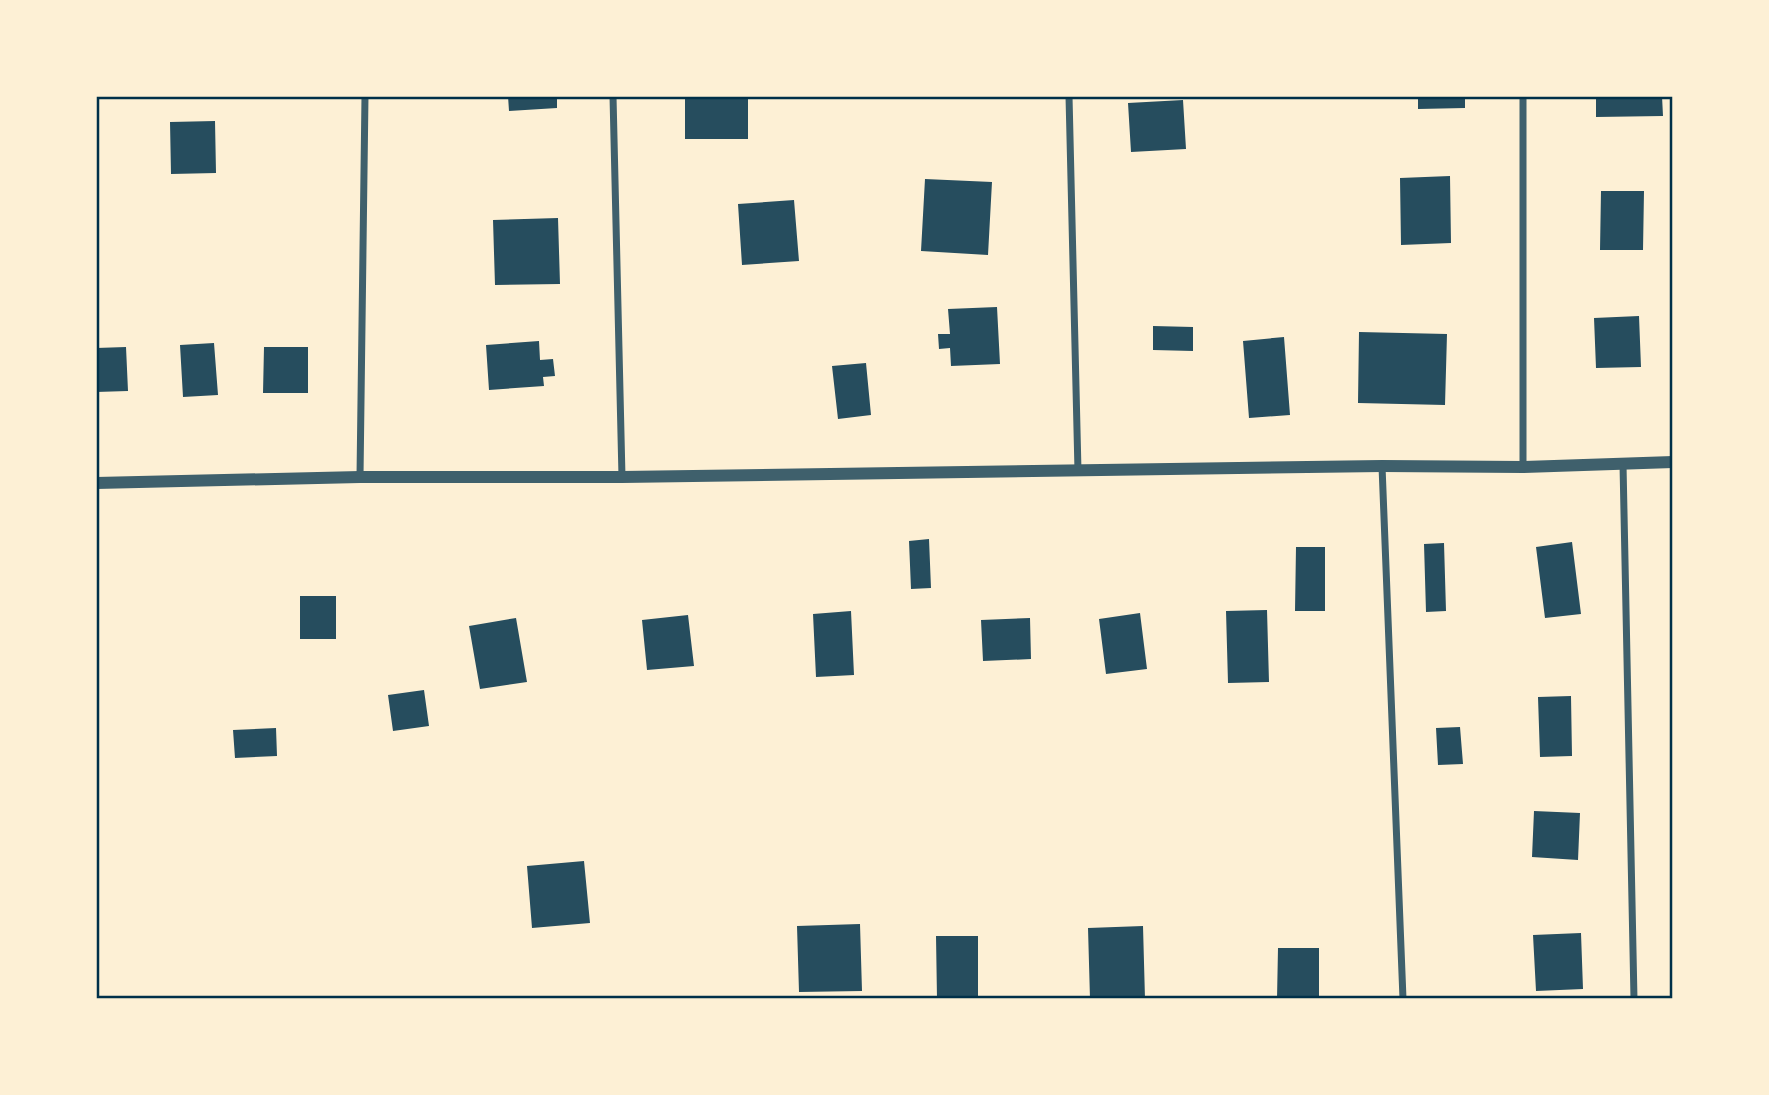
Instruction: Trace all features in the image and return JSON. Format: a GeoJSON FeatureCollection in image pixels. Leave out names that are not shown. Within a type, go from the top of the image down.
{"type":"FeatureCollection","features":[{"type":"Feature","properties":{"kind":"street"},"geometry":{"type":"LineString","coordinates":[[360,477],[365,96]]}},
{"type":"Feature","properties":{"kind":"street"},"geometry":{"type":"LineString","coordinates":[[613,96],[622,477]]}},
{"type":"Feature","properties":{"kind":"street"},"geometry":{"type":"LineString","coordinates":[[1069,96],[1078,471]]}},
{"type":"Feature","properties":{"kind":"street"},"geometry":{"type":"LineString","coordinates":[[1523,96],[1523,467]]}},
{"type":"Feature","properties":{"kind":"street"},"geometry":{"type":"LineString","coordinates":[[96,483],[360,477],[622,477],[1673,463]]}},
{"type":"Feature","properties":{"kind":"street"},"geometry":{"type":"LineString","coordinates":[[1623,464],[1633,999]]}},
{"type":"Feature","properties":{"kind":"street"},"geometry":{"type":"LineString","coordinates":[[1382,466],[1403,999]]}},
{"type":"Feature","properties":{"kind":"building"},"geometry":{"type":"Polygon","coordinates":[[[508,96],[557,96],[557,108],[509,111],[508,96]]]}},
{"type":"Feature","properties":{"kind":"building"},"geometry":{"type":"Polygon","coordinates":[[[685,96],[748,96],[748,139],[685,139],[685,96]]]}},
{"type":"Feature","properties":{"kind":"building"},"geometry":{"type":"Polygon","coordinates":[[[1418,96],[1465,96],[1465,108],[1418,109],[1418,96]]]}},
{"type":"Feature","properties":{"kind":"building"},"geometry":{"type":"Polygon","coordinates":[[[1596,96],[1662,96],[1663,116],[1596,117],[1596,96]]]}},
{"type":"Feature","properties":{"kind":"building"},"geometry":{"type":"Polygon","coordinates":[[[1183,100],[1186,149],[1131,152],[1128,103],[1183,100]]]}},
{"type":"Feature","properties":{"kind":"building"},"geometry":{"type":"Polygon","coordinates":[[[215,121],[216,173],[171,174],[170,122],[215,121]]]}},
{"type":"Feature","properties":{"kind":"building"},"geometry":{"type":"Polygon","coordinates":[[[1450,176],[1451,243],[1401,245],[1400,178],[1450,176]]]}},
{"type":"Feature","properties":{"kind":"building"},"geometry":{"type":"Polygon","coordinates":[[[925,179],[992,182],[988,255],[921,251],[925,179]]]}},
{"type":"Feature","properties":{"kind":"building"},"geometry":{"type":"Polygon","coordinates":[[[1601,191],[1644,191],[1643,250],[1600,250],[1601,191]]]}},
{"type":"Feature","properties":{"kind":"building"},"geometry":{"type":"Polygon","coordinates":[[[794,200],[799,261],[742,265],[738,204],[794,200]]]}},
{"type":"Feature","properties":{"kind":"building"},"geometry":{"type":"Polygon","coordinates":[[[558,218],[560,284],[495,285],[493,220],[558,218]]]}},
{"type":"Feature","properties":{"kind":"building"},"geometry":{"type":"Polygon","coordinates":[[[997,307],[1000,364],[951,366],[950,348],[939,349],[938,334],[950,334],[948,309],[997,307]]]}},
{"type":"Feature","properties":{"kind":"building"},"geometry":{"type":"Polygon","coordinates":[[[1639,316],[1641,367],[1596,368],[1594,318],[1639,316]]]}},
{"type":"Feature","properties":{"kind":"building"},"geometry":{"type":"Polygon","coordinates":[[[1153,326],[1193,327],[1193,351],[1153,350],[1153,326]]]}},
{"type":"Feature","properties":{"kind":"building"},"geometry":{"type":"Polygon","coordinates":[[[1359,332],[1447,334],[1445,405],[1358,403],[1359,332]]]}},
{"type":"Feature","properties":{"kind":"building"},"geometry":{"type":"Polygon","coordinates":[[[1284,337],[1290,415],[1249,418],[1243,341],[1284,337]]]}},
{"type":"Feature","properties":{"kind":"building"},"geometry":{"type":"Polygon","coordinates":[[[539,341],[540,360],[553,359],[555,376],[543,377],[544,386],[489,390],[486,345],[539,341]]]}},
{"type":"Feature","properties":{"kind":"building"},"geometry":{"type":"Polygon","coordinates":[[[214,343],[218,395],[183,397],[180,345],[214,343]]]}},
{"type":"Feature","properties":{"kind":"building"},"geometry":{"type":"Polygon","coordinates":[[[126,347],[128,391],[96,392],[96,348],[126,347]]]}},
{"type":"Feature","properties":{"kind":"building"},"geometry":{"type":"Polygon","coordinates":[[[264,347],[308,347],[308,393],[263,393],[264,347]]]}},
{"type":"Feature","properties":{"kind":"building"},"geometry":{"type":"Polygon","coordinates":[[[866,363],[871,415],[838,419],[832,366],[866,363]]]}},
{"type":"Feature","properties":{"kind":"building"},"geometry":{"type":"Polygon","coordinates":[[[929,539],[931,588],[911,589],[909,541],[929,539]]]}},
{"type":"Feature","properties":{"kind":"building"},"geometry":{"type":"Polygon","coordinates":[[[1572,542],[1581,614],[1545,618],[1536,547],[1572,542]]]}},
{"type":"Feature","properties":{"kind":"building"},"geometry":{"type":"Polygon","coordinates":[[[1444,543],[1446,611],[1426,612],[1424,544],[1444,543]]]}},
{"type":"Feature","properties":{"kind":"building"},"geometry":{"type":"Polygon","coordinates":[[[1296,547],[1325,547],[1325,611],[1295,611],[1296,547]]]}},
{"type":"Feature","properties":{"kind":"building"},"geometry":{"type":"Polygon","coordinates":[[[300,596],[336,596],[336,639],[300,639],[300,596]]]}},
{"type":"Feature","properties":{"kind":"building"},"geometry":{"type":"Polygon","coordinates":[[[1267,610],[1269,682],[1228,683],[1226,611],[1267,610]]]}},
{"type":"Feature","properties":{"kind":"building"},"geometry":{"type":"Polygon","coordinates":[[[851,611],[854,675],[816,677],[813,614],[851,611]]]}},
{"type":"Feature","properties":{"kind":"building"},"geometry":{"type":"Polygon","coordinates":[[[1140,613],[1147,669],[1106,674],[1099,619],[1140,613]]]}},
{"type":"Feature","properties":{"kind":"building"},"geometry":{"type":"Polygon","coordinates":[[[688,615],[694,666],[647,670],[642,620],[688,615]]]}},
{"type":"Feature","properties":{"kind":"building"},"geometry":{"type":"Polygon","coordinates":[[[516,618],[527,682],[480,689],[469,626],[516,618]]]}},
{"type":"Feature","properties":{"kind":"building"},"geometry":{"type":"Polygon","coordinates":[[[1030,618],[1031,659],[983,661],[981,620],[1030,618]]]}},
{"type":"Feature","properties":{"kind":"building"},"geometry":{"type":"Polygon","coordinates":[[[424,690],[429,726],[393,731],[388,695],[424,690]]]}},
{"type":"Feature","properties":{"kind":"building"},"geometry":{"type":"Polygon","coordinates":[[[1571,696],[1572,756],[1540,757],[1538,697],[1571,696]]]}},
{"type":"Feature","properties":{"kind":"building"},"geometry":{"type":"Polygon","coordinates":[[[1460,727],[1463,764],[1438,765],[1436,728],[1460,727]]]}},
{"type":"Feature","properties":{"kind":"building"},"geometry":{"type":"Polygon","coordinates":[[[276,728],[277,756],[235,758],[233,730],[276,728]]]}},
{"type":"Feature","properties":{"kind":"building"},"geometry":{"type":"Polygon","coordinates":[[[1534,811],[1580,813],[1578,860],[1532,857],[1534,811]]]}},
{"type":"Feature","properties":{"kind":"building"},"geometry":{"type":"Polygon","coordinates":[[[584,861],[590,923],[532,928],[527,866],[584,861]]]}},
{"type":"Feature","properties":{"kind":"building"},"geometry":{"type":"Polygon","coordinates":[[[860,924],[862,991],[799,992],[797,926],[860,924]]]}},
{"type":"Feature","properties":{"kind":"building"},"geometry":{"type":"Polygon","coordinates":[[[1143,926],[1145,999],[1090,999],[1088,928],[1143,926]]]}},
{"type":"Feature","properties":{"kind":"building"},"geometry":{"type":"Polygon","coordinates":[[[1581,933],[1583,989],[1536,991],[1533,935],[1581,933]]]}},
{"type":"Feature","properties":{"kind":"building"},"geometry":{"type":"Polygon","coordinates":[[[936,936],[978,936],[978,999],[937,999],[936,936]]]}},
{"type":"Feature","properties":{"kind":"building"},"geometry":{"type":"Polygon","coordinates":[[[1278,948],[1319,948],[1319,999],[1277,999],[1278,948]]]}}]}
